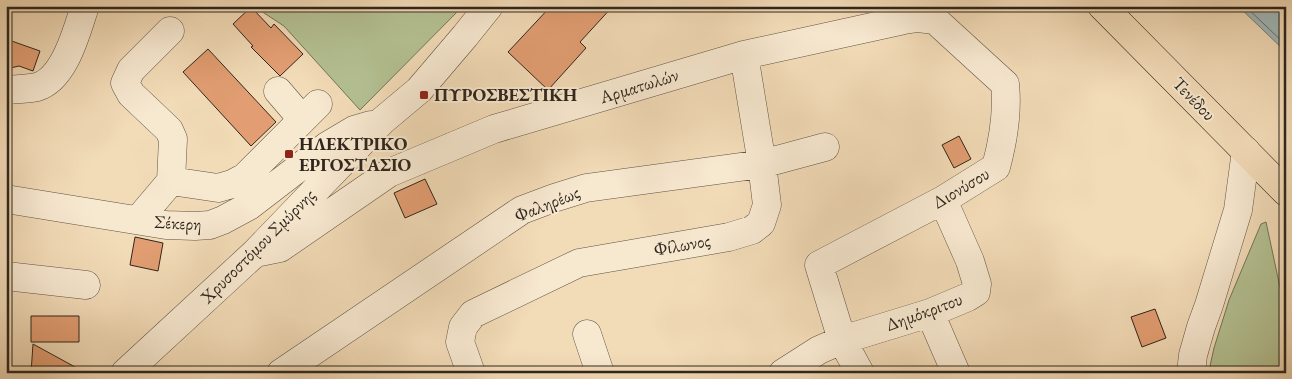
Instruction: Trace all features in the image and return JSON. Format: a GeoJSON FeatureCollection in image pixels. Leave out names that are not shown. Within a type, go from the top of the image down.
{"type":"FeatureCollection","features":[{"type":"Feature","properties":{"kind":"main road","name":"Τενέδου"},"geometry":{"type":"LineString","coordinates":[[1102,6],[1286,192]]}},
{"type":"Feature","properties":{"kind":"main road","name":"Τενέδου"},"geometry":{"type":"LineString","coordinates":[[1126,6],[1286,169]]}},
{"type":"Feature","properties":{"kind":"street"},"geometry":{"type":"LineString","coordinates":[[6,90],[37,87],[57,72],[70,50],[85,6]]}},
{"type":"Feature","properties":{"kind":"street","name":"Χρυσοστόμου Σμύρνης"},"geometry":{"type":"LineString","coordinates":[[125,373],[255,253],[382,121],[419,90],[489,6]]}},
{"type":"Feature","properties":{"kind":"street","name":"Διονύσου"},"geometry":{"type":"LineString","coordinates":[[842,340],[819,265],[943,200],[996,167],[1000,150],[1007,98],[1005,84],[935,20],[918,18],[904,20]]}},
{"type":"Feature","properties":{"kind":"street","name":"Αρματωλών"},"geometry":{"type":"LineString","coordinates":[[255,253],[280,248],[389,173],[494,129],[744,55],[904,20]]}},
{"type":"Feature","properties":{"kind":"street"},"geometry":{"type":"LineString","coordinates":[[138,220],[171,181],[173,139],[169,130],[131,94],[126,83],[131,70],[170,31]]}},
{"type":"Feature","properties":{"kind":"street","name":"Φίλωνος"},"geometry":{"type":"LineString","coordinates":[[471,373],[460,342],[463,327],[473,314],[579,263],[729,237],[752,230],[761,222],[767,205],[744,55]]}},
{"type":"Feature","properties":{"kind":"street"},"geometry":{"type":"LineString","coordinates":[[171,181],[218,188],[232,184],[245,177],[310,111],[278,91]]}},
{"type":"Feature","properties":{"kind":"street","name":"Σέκερη"},"geometry":{"type":"LineString","coordinates":[[6,199],[166,225],[210,225],[249,206],[327,146],[354,130],[382,121]]}},
{"type":"Feature","properties":{"kind":"street","name":"Φαληρέως"},"geometry":{"type":"LineString","coordinates":[[281,373],[522,210],[586,188],[762,164],[825,147]]}},
{"type":"Feature","properties":{"kind":"street"},"geometry":{"type":"LineString","coordinates":[[1191,373],[1198,336],[1238,210],[1246,151]]}},
{"type":"Feature","properties":{"kind":"street","name":"Δημόκριτου"},"geometry":{"type":"LineString","coordinates":[[784,373],[819,350],[842,340],[930,313],[976,292],[977,284],[970,261],[943,200]]}},
{"type":"Feature","properties":{"kind":"street"},"geometry":{"type":"LineString","coordinates":[[6,276],[86,284]]}},
{"type":"Feature","properties":{"kind":"street"},"geometry":{"type":"LineString","coordinates":[[930,313],[956,373]]}},
{"type":"Feature","properties":{"kind":"street"},"geometry":{"type":"LineString","coordinates":[[588,334],[597,371]]}},
{"type":"Feature","properties":{"kind":"street"},"geometry":{"type":"LineString","coordinates":[[842,340],[860,373]]}},
{"type":"Feature","properties":{"kind":"green space"},"geometry":{"type":"Polygon","coordinates":[[[257,6],[463,6],[360,110],[284,26],[261,11],[257,6]]]}},
{"type":"Feature","properties":{"kind":"green space"},"geometry":{"type":"Polygon","coordinates":[[[1266,222],[1281,292],[1286,304],[1286,373],[1212,373],[1210,366],[1214,348],[1229,300],[1261,224],[1266,222]]]}},
{"type":"Feature","properties":{"kind":"water"},"geometry":{"type":"Polygon","coordinates":[[[1238,6],[1286,6],[1286,52],[1238,6]]]}},
{"type":"Feature","properties":{"kind":"building"},"geometry":{"type":"Polygon","coordinates":[[[551,6],[613,6],[580,42],[586,48],[548,90],[508,52],[551,6]]]}},
{"type":"Feature","properties":{"kind":"building"},"geometry":{"type":"Polygon","coordinates":[[[251,7],[271,28],[274,24],[303,54],[280,76],[251,47],[253,46],[233,24],[251,7]]]}},
{"type":"Feature","properties":{"kind":"building"},"geometry":{"type":"Polygon","coordinates":[[[6,39],[40,51],[33,71],[19,66],[6,69],[6,39]]]}},
{"type":"Feature","properties":{"kind":"building"},"geometry":{"type":"Polygon","coordinates":[[[208,49],[276,122],[251,146],[183,72],[208,49]]]}},
{"type":"Feature","properties":{"kind":"building"},"geometry":{"type":"Polygon","coordinates":[[[959,136],[971,159],[954,168],[942,145],[959,136]]]}},
{"type":"Feature","properties":{"kind":"building"},"geometry":{"type":"Polygon","coordinates":[[[425,179],[437,204],[405,218],[394,193],[425,179]]]}},
{"type":"Feature","properties":{"kind":"building"},"geometry":{"type":"Polygon","coordinates":[[[135,237],[163,243],[158,271],[130,265],[135,237]]]}},
{"type":"Feature","properties":{"kind":"building"},"geometry":{"type":"Polygon","coordinates":[[[1155,309],[1166,338],[1142,347],[1131,317],[1155,309]]]}},
{"type":"Feature","properties":{"kind":"building"},"geometry":{"type":"Polygon","coordinates":[[[31,316],[79,316],[79,342],[31,342],[31,316]]]}},
{"type":"Feature","properties":{"kind":"building"},"geometry":{"type":"Polygon","coordinates":[[[33,344],[86,373],[31,373],[33,344]]]}},
{"type":"Feature","properties":{"kind":"place","name":"ΠΥΡΟΣΒΕΣΤΙΚΗ"},"geometry":{"type":"Point","coordinates":[424,95]}},
{"type":"Feature","properties":{"kind":"place","name":"ΗΛΕΚΤΡΙΚΟ ΕΡΓΟΣΤΑΣΙΟ"},"geometry":{"type":"Point","coordinates":[289,154]}}]}
